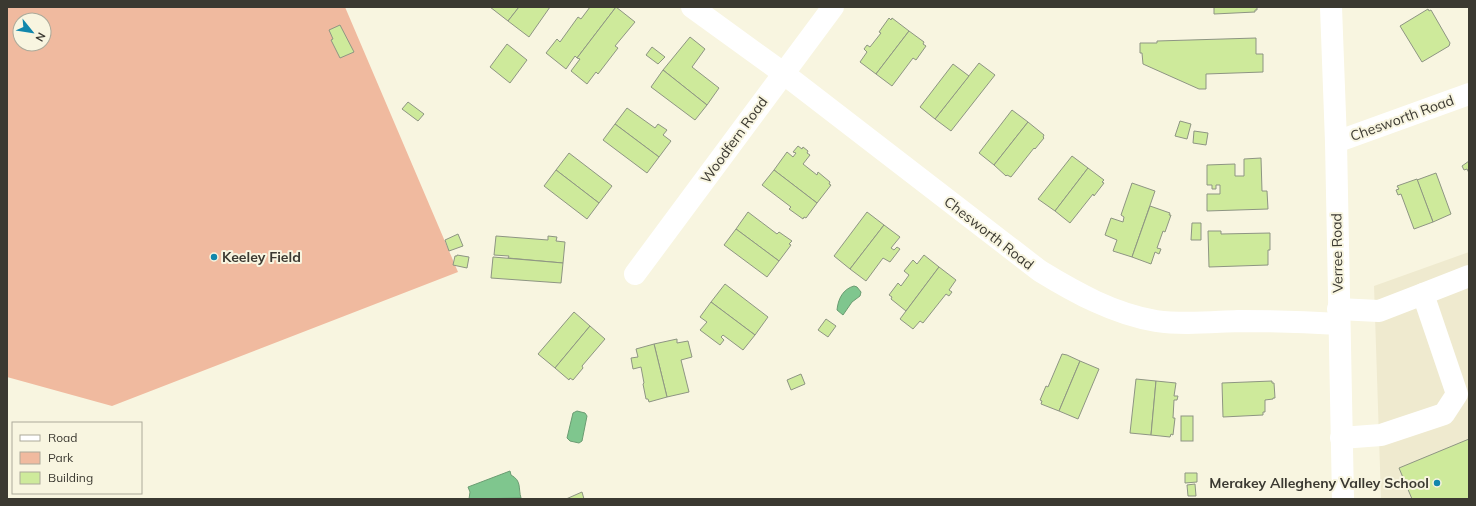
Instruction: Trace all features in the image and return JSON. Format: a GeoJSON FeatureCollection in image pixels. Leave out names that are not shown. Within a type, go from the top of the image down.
{"type":"FeatureCollection","features":[{"type":"Feature","properties":{"kind":"street","name":"Chesworth Road"},"geometry":{"type":"LineString","coordinates":[[692,7],[783,73],[1040,271],[1068,288],[1107,307],[1157,321],[1178,322],[1280,321],[1338,317],[1379,310],[1469,276]]}},
{"type":"Feature","properties":{"kind":"street","name":"Woodfern Road"},"geometry":{"type":"LineString","coordinates":[[635,274],[833,7]]}},
{"type":"Feature","properties":{"kind":"street","name":"Verree Road"},"geometry":{"type":"LineString","coordinates":[[1331,7],[1336,142],[1338,317],[1343,499]]}},
{"type":"Feature","properties":{"kind":"street","name":"Chesworth Road"},"geometry":{"type":"LineString","coordinates":[[1336,142],[1469,94]]}},
{"type":"Feature","properties":{"kind":"street"},"geometry":{"type":"LineString","coordinates":[[1342,438],[1381,435],[1444,414],[1457,394],[1423,294]]}},
{"type":"Feature","properties":{"kind":"shaded area"},"geometry":{"type":"Polygon","coordinates":[[[1469,252],[1469,499],[1381,499],[1374,286],[1469,252]]]}},
{"type":"Feature","properties":{"kind":"shaded area"},"geometry":{"type":"Polygon","coordinates":[[[854,286],[861,292],[860,296],[852,302],[843,315],[837,310],[840,298],[847,289],[854,286]]]}},
{"type":"Feature","properties":{"kind":"shaded area"},"geometry":{"type":"Polygon","coordinates":[[[577,411],[585,413],[587,416],[582,441],[579,443],[570,441],[567,438],[573,413],[577,411]]]}},
{"type":"Feature","properties":{"kind":"shaded area"},"geometry":{"type":"Polygon","coordinates":[[[510,471],[511,475],[518,482],[521,498],[469,499],[470,492],[468,487],[510,471]]]}},
{"type":"Feature","properties":{"kind":"green space"},"geometry":{"type":"Polygon","coordinates":[[[7,7],[345,7],[458,272],[112,406],[7,377],[7,7]]]}},
{"type":"Feature","properties":{"kind":"building"},"geometry":{"type":"Polygon","coordinates":[[[490,7],[519,7],[508,21],[490,7]]]}},
{"type":"Feature","properties":{"kind":"building"},"geometry":{"type":"Polygon","coordinates":[[[519,7],[550,7],[529,37],[508,21],[519,7]]]}},
{"type":"Feature","properties":{"kind":"building"},"geometry":{"type":"Polygon","coordinates":[[[590,7],[616,7],[577,58],[575,56],[566,69],[546,53],[557,39],[560,42],[578,17],[581,19],[590,7]]]}},
{"type":"Feature","properties":{"kind":"building"},"geometry":{"type":"Polygon","coordinates":[[[616,7],[635,22],[615,46],[618,48],[598,74],[596,72],[587,84],[571,71],[580,59],[577,58],[616,7]]]}},
{"type":"Feature","properties":{"kind":"building"},"geometry":{"type":"Polygon","coordinates":[[[1214,7],[1257,7],[1257,10],[1255,10],[1255,12],[1214,14],[1214,7]]]}},
{"type":"Feature","properties":{"kind":"building"},"geometry":{"type":"Polygon","coordinates":[[[1428,9],[1429,11],[1431,10],[1450,43],[1449,46],[1422,62],[1400,26],[1428,9]]]}},
{"type":"Feature","properties":{"kind":"building"},"geometry":{"type":"Polygon","coordinates":[[[889,18],[891,20],[892,18],[909,31],[876,74],[860,62],[867,52],[864,49],[867,45],[870,47],[881,33],[879,32],[889,18]]]}},
{"type":"Feature","properties":{"kind":"building"},"geometry":{"type":"Polygon","coordinates":[[[340,25],[354,52],[340,58],[331,40],[333,39],[329,30],[340,25]]]}},
{"type":"Feature","properties":{"kind":"building"},"geometry":{"type":"Polygon","coordinates":[[[909,31],[924,42],[923,44],[926,46],[916,60],[913,58],[892,86],[876,74],[909,31]]]}},
{"type":"Feature","properties":{"kind":"building"},"geometry":{"type":"Polygon","coordinates":[[[690,37],[705,49],[692,67],[719,88],[707,105],[663,70],[690,37]]]}},
{"type":"Feature","properties":{"kind":"building"},"geometry":{"type":"Polygon","coordinates":[[[1256,38],[1256,54],[1263,54],[1263,72],[1206,74],[1206,89],[1199,89],[1143,64],[1142,53],[1140,53],[1140,43],[1157,43],[1157,41],[1256,38]]]}},
{"type":"Feature","properties":{"kind":"building"},"geometry":{"type":"Polygon","coordinates":[[[507,44],[527,60],[510,83],[490,67],[507,44]]]}},
{"type":"Feature","properties":{"kind":"building"},"geometry":{"type":"Polygon","coordinates":[[[652,47],[665,57],[658,64],[646,55],[652,47]]]}},
{"type":"Feature","properties":{"kind":"building"},"geometry":{"type":"Polygon","coordinates":[[[979,63],[995,75],[951,131],[935,119],[979,63]]]}},
{"type":"Feature","properties":{"kind":"building"},"geometry":{"type":"Polygon","coordinates":[[[953,64],[969,76],[935,119],[920,107],[953,64]]]}},
{"type":"Feature","properties":{"kind":"building"},"geometry":{"type":"Polygon","coordinates":[[[663,70],[707,105],[695,120],[651,87],[663,70]]]}},
{"type":"Feature","properties":{"kind":"building"},"geometry":{"type":"Polygon","coordinates":[[[408,102],[424,114],[418,121],[402,109],[408,102]]]}},
{"type":"Feature","properties":{"kind":"building"},"geometry":{"type":"Polygon","coordinates":[[[627,108],[655,128],[658,124],[667,130],[663,135],[671,141],[659,157],[615,124],[627,108]]]}},
{"type":"Feature","properties":{"kind":"building"},"geometry":{"type":"Polygon","coordinates":[[[1012,110],[1028,122],[994,165],[979,153],[1012,110]]]}},
{"type":"Feature","properties":{"kind":"building"},"geometry":{"type":"Polygon","coordinates":[[[1180,121],[1191,124],[1187,139],[1175,136],[1180,121]]]}},
{"type":"Feature","properties":{"kind":"building"},"geometry":{"type":"Polygon","coordinates":[[[1028,122],[1044,135],[1044,138],[1011,177],[1006,176],[994,165],[1028,122]]]}},
{"type":"Feature","properties":{"kind":"building"},"geometry":{"type":"Polygon","coordinates":[[[615,124],[659,157],[647,173],[603,140],[615,124]]]}},
{"type":"Feature","properties":{"kind":"building"},"geometry":{"type":"Polygon","coordinates":[[[1194,131],[1208,133],[1206,145],[1193,143],[1194,131]]]}},
{"type":"Feature","properties":{"kind":"building"},"geometry":{"type":"Polygon","coordinates":[[[798,146],[802,149],[803,147],[810,155],[803,164],[817,175],[818,172],[830,182],[829,184],[831,185],[817,203],[774,170],[787,152],[793,157],[796,153],[793,152],[798,146]]]}},
{"type":"Feature","properties":{"kind":"building"},"geometry":{"type":"Polygon","coordinates":[[[569,153],[612,186],[599,203],[556,170],[569,153]]]}},
{"type":"Feature","properties":{"kind":"building"},"geometry":{"type":"Polygon","coordinates":[[[1072,156],[1088,168],[1055,211],[1038,199],[1072,156]]]}},
{"type":"Feature","properties":{"kind":"building"},"geometry":{"type":"Polygon","coordinates":[[[1261,158],[1262,191],[1267,191],[1268,209],[1207,211],[1207,194],[1220,194],[1220,185],[1216,185],[1216,189],[1212,189],[1212,185],[1207,185],[1207,165],[1235,164],[1235,176],[1244,176],[1244,159],[1261,158]]]}},
{"type":"Feature","properties":{"kind":"building"},"geometry":{"type":"Polygon","coordinates":[[[1469,161],[1469,173],[1467,169],[1464,170],[1462,166],[1469,161]]]}},
{"type":"Feature","properties":{"kind":"building"},"geometry":{"type":"Polygon","coordinates":[[[1088,168],[1104,180],[1102,182],[1104,183],[1094,196],[1093,194],[1070,223],[1055,211],[1088,168]]]}},
{"type":"Feature","properties":{"kind":"building"},"geometry":{"type":"Polygon","coordinates":[[[556,170],[599,203],[587,219],[544,186],[556,170]]]}},
{"type":"Feature","properties":{"kind":"building"},"geometry":{"type":"Polygon","coordinates":[[[774,170],[817,203],[806,218],[804,217],[803,219],[789,209],[791,207],[762,185],[774,170]]]}},
{"type":"Feature","properties":{"kind":"building"},"geometry":{"type":"Polygon","coordinates":[[[1436,173],[1451,214],[1433,222],[1417,180],[1436,173]]]}},
{"type":"Feature","properties":{"kind":"building"},"geometry":{"type":"Polygon","coordinates":[[[1417,179],[1433,222],[1414,229],[1401,194],[1398,195],[1396,190],[1399,189],[1397,186],[1417,179]]]}},
{"type":"Feature","properties":{"kind":"building"},"geometry":{"type":"Polygon","coordinates":[[[1132,183],[1155,191],[1132,257],[1113,251],[1117,240],[1105,235],[1111,218],[1123,222],[1124,217],[1121,215],[1132,183]]]}},
{"type":"Feature","properties":{"kind":"building"},"geometry":{"type":"Polygon","coordinates":[[[1150,206],[1170,213],[1169,215],[1171,215],[1157,248],[1161,249],[1159,254],[1155,252],[1151,264],[1132,257],[1150,206]]]}},
{"type":"Feature","properties":{"kind":"building"},"geometry":{"type":"Polygon","coordinates":[[[748,212],[777,234],[779,232],[792,241],[789,244],[791,245],[779,261],[736,229],[748,212]]]}},
{"type":"Feature","properties":{"kind":"building"},"geometry":{"type":"Polygon","coordinates":[[[867,212],[884,225],[850,269],[834,256],[867,212]]]}},
{"type":"Feature","properties":{"kind":"building"},"geometry":{"type":"Polygon","coordinates":[[[1192,223],[1201,223],[1201,240],[1191,240],[1192,223]]]}},
{"type":"Feature","properties":{"kind":"building"},"geometry":{"type":"Polygon","coordinates":[[[884,225],[900,237],[891,248],[894,250],[897,247],[900,249],[890,262],[883,258],[866,281],[850,269],[884,225]]]}},
{"type":"Feature","properties":{"kind":"building"},"geometry":{"type":"Polygon","coordinates":[[[736,229],[779,261],[767,277],[724,245],[736,229]]]}},
{"type":"Feature","properties":{"kind":"building"},"geometry":{"type":"Polygon","coordinates":[[[1208,231],[1221,231],[1221,234],[1270,233],[1268,265],[1209,267],[1208,231]]]}},
{"type":"Feature","properties":{"kind":"building"},"geometry":{"type":"Polygon","coordinates":[[[458,234],[463,246],[449,251],[445,240],[458,234]]]}},
{"type":"Feature","properties":{"kind":"building"},"geometry":{"type":"Polygon","coordinates":[[[496,236],[548,240],[548,236],[557,237],[556,241],[565,242],[563,263],[508,258],[509,256],[494,255],[496,236]]]}},
{"type":"Feature","properties":{"kind":"building"},"geometry":{"type":"Polygon","coordinates":[[[924,255],[939,267],[906,311],[891,299],[892,297],[889,295],[898,283],[901,286],[909,275],[904,271],[913,260],[917,264],[924,255]]]}},
{"type":"Feature","properties":{"kind":"building"},"geometry":{"type":"Polygon","coordinates":[[[455,256],[469,257],[467,268],[453,265],[455,256]]]}},
{"type":"Feature","properties":{"kind":"building"},"geometry":{"type":"Polygon","coordinates":[[[493,257],[563,263],[561,283],[491,278],[493,257]]]}},
{"type":"Feature","properties":{"kind":"building"},"geometry":{"type":"Polygon","coordinates":[[[939,267],[956,280],[949,290],[952,292],[949,296],[946,294],[923,323],[920,321],[913,329],[900,319],[939,267]]]}},
{"type":"Feature","properties":{"kind":"building"},"geometry":{"type":"Polygon","coordinates":[[[725,284],[768,317],[755,335],[711,302],[725,284]]]}},
{"type":"Feature","properties":{"kind":"building"},"geometry":{"type":"Polygon","coordinates":[[[711,302],[755,335],[743,350],[723,335],[721,337],[724,340],[720,345],[700,330],[707,322],[700,317],[711,302]]]}},
{"type":"Feature","properties":{"kind":"building"},"geometry":{"type":"Polygon","coordinates":[[[574,312],[590,326],[555,368],[538,354],[574,312]]]}},
{"type":"Feature","properties":{"kind":"building"},"geometry":{"type":"Polygon","coordinates":[[[826,319],[836,326],[828,337],[818,330],[826,319]]]}},
{"type":"Feature","properties":{"kind":"building"},"geometry":{"type":"Polygon","coordinates":[[[590,326],[605,339],[582,366],[583,368],[573,380],[570,378],[569,380],[555,368],[590,326]]]}},
{"type":"Feature","properties":{"kind":"building"},"geometry":{"type":"Polygon","coordinates":[[[677,339],[677,343],[688,341],[692,357],[681,360],[689,392],[667,397],[654,344],[677,339]]]}},
{"type":"Feature","properties":{"kind":"building"},"geometry":{"type":"Polygon","coordinates":[[[654,344],[667,397],[649,402],[648,399],[646,399],[641,367],[633,369],[631,358],[638,357],[636,349],[654,344]]]}},
{"type":"Feature","properties":{"kind":"building"},"geometry":{"type":"Polygon","coordinates":[[[1062,354],[1080,361],[1059,411],[1041,404],[1042,401],[1040,400],[1046,386],[1048,387],[1062,354]]]}},
{"type":"Feature","properties":{"kind":"building"},"geometry":{"type":"Polygon","coordinates":[[[1080,361],[1099,369],[1078,419],[1059,411],[1080,361]]]}},
{"type":"Feature","properties":{"kind":"building"},"geometry":{"type":"Polygon","coordinates":[[[801,374],[805,384],[791,390],[787,380],[801,374]]]}},
{"type":"Feature","properties":{"kind":"building"},"geometry":{"type":"Polygon","coordinates":[[[1136,379],[1156,381],[1151,435],[1130,433],[1136,379]]]}},
{"type":"Feature","properties":{"kind":"building"},"geometry":{"type":"Polygon","coordinates":[[[1156,381],[1176,383],[1174,396],[1178,396],[1177,400],[1174,400],[1173,418],[1175,418],[1173,435],[1171,434],[1170,437],[1151,435],[1156,381]]]}},
{"type":"Feature","properties":{"kind":"building"},"geometry":{"type":"Polygon","coordinates":[[[1272,381],[1272,383],[1274,383],[1275,398],[1265,400],[1265,412],[1263,412],[1263,415],[1223,417],[1222,383],[1272,381]]]}},
{"type":"Feature","properties":{"kind":"building"},"geometry":{"type":"Polygon","coordinates":[[[1181,416],[1193,416],[1193,441],[1181,441],[1181,416]]]}},
{"type":"Feature","properties":{"kind":"building","name":"Merakey Allegheny Valley School"},"geometry":{"type":"Polygon","coordinates":[[[1469,439],[1469,499],[1412,499],[1399,468],[1469,439]]]}},
{"type":"Feature","properties":{"kind":"building"},"geometry":{"type":"Polygon","coordinates":[[[1185,473],[1197,473],[1197,482],[1185,483],[1185,473]]]}},
{"type":"Feature","properties":{"kind":"building"},"geometry":{"type":"Polygon","coordinates":[[[1195,484],[1196,496],[1188,496],[1187,485],[1195,484]]]}},
{"type":"Feature","properties":{"kind":"building"},"geometry":{"type":"Polygon","coordinates":[[[582,492],[584,499],[566,499],[582,492]]]}},
{"type":"Feature","properties":{"kind":"place","name":"Keeley Field"},"geometry":{"type":"Point","coordinates":[214,257]}},
{"type":"Feature","properties":{"kind":"place","name":"Merakey Allegheny Valley School"},"geometry":{"type":"Point","coordinates":[1437,483]}}]}
